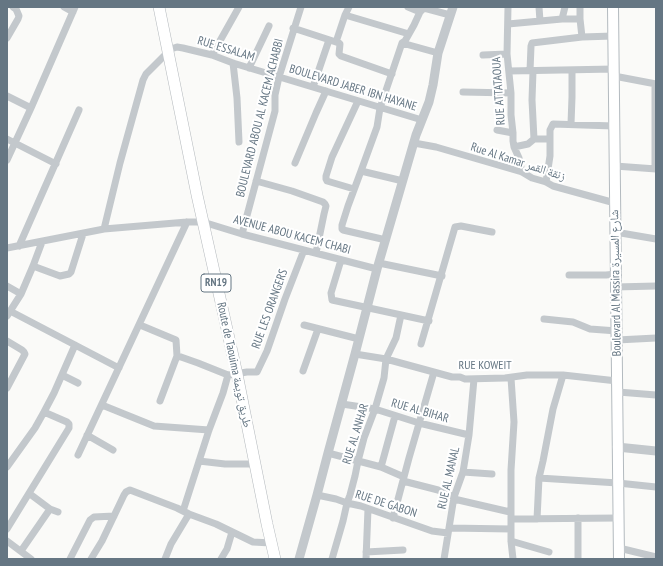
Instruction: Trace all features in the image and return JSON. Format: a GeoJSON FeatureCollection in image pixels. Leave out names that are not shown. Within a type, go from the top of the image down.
{"type":"FeatureCollection","features":[{"type":"Feature","properties":{"kind":"main road","name":"Route de Taouima طريق تويمة"},"geometry":{"type":"LineString","coordinates":[[159,7],[203,222],[232,375],[255,464],[275,559]]}},
{"type":"Feature","properties":{"kind":"main road","name":"Boulevard Al Massira شارع المسيرة"},"geometry":{"type":"LineString","coordinates":[[613,7],[619,559]]}},
{"type":"Feature","properties":{"kind":"street"},"geometry":{"type":"LineString","coordinates":[[7,38],[19,16],[16,9],[12,7]]}},
{"type":"Feature","properties":{"kind":"street"},"geometry":{"type":"LineString","coordinates":[[7,160],[74,9],[64,7]]}},
{"type":"Feature","properties":{"kind":"street"},"geometry":{"type":"LineString","coordinates":[[212,55],[239,7]]}},
{"type":"Feature","properties":{"kind":"street","name":"BOULEVARD ABOU AL KACEM ACHABBI"},"geometry":{"type":"LineString","coordinates":[[242,234],[275,111],[275,95],[279,77],[293,28],[301,7]]}},
{"type":"Feature","properties":{"kind":"street"},"geometry":{"type":"LineString","coordinates":[[313,87],[349,7]]}},
{"type":"Feature","properties":{"kind":"street"},"geometry":{"type":"LineString","coordinates":[[299,559],[378,266],[414,143],[427,108],[433,85],[438,53],[452,11],[408,7]]}},
{"type":"Feature","properties":{"kind":"street","name":"RUE ATTATAOUA"},"geometry":{"type":"LineString","coordinates":[[508,7],[507,54],[511,93],[512,142],[520,158],[522,172]]}},
{"type":"Feature","properties":{"kind":"street"},"geometry":{"type":"LineString","coordinates":[[539,7],[540,21]]}},
{"type":"Feature","properties":{"kind":"street"},"geometry":{"type":"LineString","coordinates":[[562,19],[565,7]]}},
{"type":"Feature","properties":{"kind":"street"},"geometry":{"type":"LineString","coordinates":[[580,7],[582,33]]}},
{"type":"Feature","properties":{"kind":"street"},"geometry":{"type":"LineString","coordinates":[[386,240],[348,232],[342,228],[402,43],[405,41],[423,9]]}},
{"type":"Feature","properties":{"kind":"street"},"geometry":{"type":"LineString","coordinates":[[345,15],[409,34]]}},
{"type":"Feature","properties":{"kind":"street"},"geometry":{"type":"LineString","coordinates":[[508,24],[562,19],[580,19]]}},
{"type":"Feature","properties":{"kind":"street"},"geometry":{"type":"LineString","coordinates":[[249,68],[269,26]]}},
{"type":"Feature","properties":{"kind":"street"},"geometry":{"type":"LineString","coordinates":[[293,28],[340,43],[340,56],[392,74]]}},
{"type":"Feature","properties":{"kind":"street"},"geometry":{"type":"LineString","coordinates":[[534,139],[531,44],[582,33],[613,36]]}},
{"type":"Feature","properties":{"kind":"street"},"geometry":{"type":"LineString","coordinates":[[402,43],[438,53]]}},
{"type":"Feature","properties":{"kind":"street","name":"RUE ESSALAM"},"geometry":{"type":"LineString","coordinates":[[168,51],[177,47],[212,55],[279,77]]}},
{"type":"Feature","properties":{"kind":"street"},"geometry":{"type":"LineString","coordinates":[[104,229],[142,80],[168,51]]}},
{"type":"Feature","properties":{"kind":"street"},"geometry":{"type":"LineString","coordinates":[[482,55],[507,54]]}},
{"type":"Feature","properties":{"kind":"street"},"geometry":{"type":"LineString","coordinates":[[233,63],[237,98],[239,142]]}},
{"type":"Feature","properties":{"kind":"street"},"geometry":{"type":"LineString","coordinates":[[571,124],[572,70]]}},
{"type":"Feature","properties":{"kind":"street"},"geometry":{"type":"LineString","coordinates":[[509,71],[572,70],[614,72],[655,84],[656,169],[615,166]]}},
{"type":"Feature","properties":{"kind":"street","name":"BOULEVARD JABER IBN HAYANE"},"geometry":{"type":"LineString","coordinates":[[279,77],[422,120]]}},
{"type":"Feature","properties":{"kind":"street"},"geometry":{"type":"LineString","coordinates":[[295,163],[326,91]]}},
{"type":"Feature","properties":{"kind":"street"},"geometry":{"type":"LineString","coordinates":[[464,92],[511,93]]}},
{"type":"Feature","properties":{"kind":"street"},"geometry":{"type":"LineString","coordinates":[[7,96],[31,108]]}},
{"type":"Feature","properties":{"kind":"street"},"geometry":{"type":"LineString","coordinates":[[354,189],[327,181],[326,176],[332,157],[358,101]]}},
{"type":"Feature","properties":{"kind":"street"},"geometry":{"type":"LineString","coordinates":[[19,246],[79,110]]}},
{"type":"Feature","properties":{"kind":"street"},"geometry":{"type":"LineString","coordinates":[[546,182],[550,156],[551,125],[571,124],[614,126]]}},
{"type":"Feature","properties":{"kind":"street"},"geometry":{"type":"LineString","coordinates":[[497,130],[513,133]]}},
{"type":"Feature","properties":{"kind":"street"},"geometry":{"type":"LineString","coordinates":[[7,139],[56,164]]}},
{"type":"Feature","properties":{"kind":"street"},"geometry":{"type":"LineString","coordinates":[[514,147],[528,144],[534,139],[550,139]]}},
{"type":"Feature","properties":{"kind":"street","name":"Rue Al Kamar زنقة القمر"},"geometry":{"type":"LineString","coordinates":[[414,143],[436,147],[522,172],[532,178],[546,182],[553,186],[615,203]]}},
{"type":"Feature","properties":{"kind":"street"},"geometry":{"type":"LineString","coordinates":[[361,171],[403,181]]}},
{"type":"Feature","properties":{"kind":"street"},"geometry":{"type":"LineString","coordinates":[[256,181],[292,191],[326,204],[316,253]]}},
{"type":"Feature","properties":{"kind":"street"},"geometry":{"type":"LineString","coordinates":[[78,455],[187,222]]}},
{"type":"Feature","properties":{"kind":"street","name":"AVENUE ABOU KACEM CHABI"},"geometry":{"type":"LineString","coordinates":[[7,248],[104,229],[203,222],[242,234],[341,260],[442,276]]}},
{"type":"Feature","properties":{"kind":"street"},"geometry":{"type":"LineString","coordinates":[[421,344],[456,226],[492,232]]}},
{"type":"Feature","properties":{"kind":"street"},"geometry":{"type":"LineString","coordinates":[[616,232],[656,239]]}},
{"type":"Feature","properties":{"kind":"street"},"geometry":{"type":"LineString","coordinates":[[33,266],[60,276],[69,274],[71,272],[83,234]]}},
{"type":"Feature","properties":{"kind":"street"},"geometry":{"type":"LineString","coordinates":[[42,242],[20,294],[8,314],[75,345],[119,368]]}},
{"type":"Feature","properties":{"kind":"street","name":"RUE LES ORANGERS"},"geometry":{"type":"LineString","coordinates":[[232,375],[253,371],[257,372],[263,361],[304,250]]}},
{"type":"Feature","properties":{"kind":"street"},"geometry":{"type":"LineString","coordinates":[[341,260],[331,298],[334,301],[429,321]]}},
{"type":"Feature","properties":{"kind":"street"},"geometry":{"type":"LineString","coordinates":[[569,274],[616,274]]}},
{"type":"Feature","properties":{"kind":"street"},"geometry":{"type":"LineString","coordinates":[[7,286],[20,294]]}},
{"type":"Feature","properties":{"kind":"street"},"geometry":{"type":"LineString","coordinates":[[616,287],[656,286]]}},
{"type":"Feature","properties":{"kind":"street","name":"RUE AL ANHAR"},"geometry":{"type":"LineString","coordinates":[[332,559],[354,482],[364,438],[375,409],[384,378],[386,359],[396,338],[401,316]]}},
{"type":"Feature","properties":{"kind":"street"},"geometry":{"type":"LineString","coordinates":[[544,319],[573,322],[590,329],[617,336],[656,338]]}},
{"type":"Feature","properties":{"kind":"street"},"geometry":{"type":"LineString","coordinates":[[140,325],[176,340],[177,356],[160,401]]}},
{"type":"Feature","properties":{"kind":"street"},"geometry":{"type":"LineString","coordinates":[[304,325],[359,339]]}},
{"type":"Feature","properties":{"kind":"street"},"geometry":{"type":"LineString","coordinates":[[303,371],[318,329]]}},
{"type":"Feature","properties":{"kind":"street"},"geometry":{"type":"LineString","coordinates":[[7,341],[24,352],[24,357],[7,388]]}},
{"type":"Feature","properties":{"kind":"street"},"geometry":{"type":"LineString","coordinates":[[7,467],[35,428],[44,412],[75,345]]}},
{"type":"Feature","properties":{"kind":"street","name":"RUE KOWEIT"},"geometry":{"type":"LineString","coordinates":[[355,354],[386,359],[452,377],[460,377],[465,379],[511,378],[527,375],[563,376],[617,381]]}},
{"type":"Feature","properties":{"kind":"street"},"geometry":{"type":"LineString","coordinates":[[165,559],[186,513],[199,461],[209,430],[223,393],[232,375],[177,356]]}},
{"type":"Feature","properties":{"kind":"street"},"geometry":{"type":"LineString","coordinates":[[393,518],[434,372]]}},
{"type":"Feature","properties":{"kind":"street"},"geometry":{"type":"LineString","coordinates":[[62,375],[78,383]]}},
{"type":"Feature","properties":{"kind":"street"},"geometry":{"type":"LineString","coordinates":[[537,519],[539,478],[553,410],[563,376]]}},
{"type":"Feature","properties":{"kind":"street","name":"RUE AL MANAL"},"geometry":{"type":"LineString","coordinates":[[444,559],[454,498],[463,472],[469,436],[474,378]]}},
{"type":"Feature","properties":{"kind":"street"},"geometry":{"type":"LineString","coordinates":[[511,378],[514,422],[511,470],[511,541],[513,559]]}},
{"type":"Feature","properties":{"kind":"street"},"geometry":{"type":"LineString","coordinates":[[618,392],[656,396]]}},
{"type":"Feature","properties":{"kind":"street","name":"RUE AL BIHAR"},"geometry":{"type":"LineString","coordinates":[[342,404],[375,409],[419,423],[469,436]]}},
{"type":"Feature","properties":{"kind":"street"},"geometry":{"type":"LineString","coordinates":[[102,405],[154,426],[209,430]]}},
{"type":"Feature","properties":{"kind":"street"},"geometry":{"type":"LineString","coordinates":[[7,529],[30,494],[69,428],[69,424],[67,422],[44,412]]}},
{"type":"Feature","properties":{"kind":"street"},"geometry":{"type":"LineString","coordinates":[[381,467],[395,416]]}},
{"type":"Feature","properties":{"kind":"street"},"geometry":{"type":"LineString","coordinates":[[87,435],[113,450]]}},
{"type":"Feature","properties":{"kind":"street"},"geometry":{"type":"LineString","coordinates":[[617,447],[656,451]]}},
{"type":"Feature","properties":{"kind":"street"},"geometry":{"type":"LineString","coordinates":[[328,453],[381,467],[404,479],[438,490],[454,498],[511,515],[537,519],[618,518]]}},
{"type":"Feature","properties":{"kind":"street"},"geometry":{"type":"LineString","coordinates":[[199,461],[225,464],[255,464]]}},
{"type":"Feature","properties":{"kind":"street"},"geometry":{"type":"LineString","coordinates":[[463,472],[492,474]]}},
{"type":"Feature","properties":{"kind":"street"},"geometry":{"type":"LineString","coordinates":[[539,478],[656,487]]}},
{"type":"Feature","properties":{"kind":"street"},"geometry":{"type":"LineString","coordinates":[[91,559],[102,541],[126,492],[130,490],[216,524],[253,542],[271,542]]}},
{"type":"Feature","properties":{"kind":"street"},"geometry":{"type":"LineString","coordinates":[[30,494],[50,509],[58,512]]}},
{"type":"Feature","properties":{"kind":"street","name":"RUE DE GABON"},"geometry":{"type":"LineString","coordinates":[[317,495],[336,499],[432,530],[449,531],[511,529]]}},
{"type":"Feature","properties":{"kind":"street"},"geometry":{"type":"LineString","coordinates":[[21,552],[50,509]]}},
{"type":"Feature","properties":{"kind":"street"},"geometry":{"type":"LineString","coordinates":[[368,509],[366,555],[403,550]]}},
{"type":"Feature","properties":{"kind":"street"},"geometry":{"type":"LineString","coordinates":[[70,559],[90,520],[94,517],[114,516]]}},
{"type":"Feature","properties":{"kind":"street"},"geometry":{"type":"LineString","coordinates":[[578,518],[578,559]]}},
{"type":"Feature","properties":{"kind":"street"},"geometry":{"type":"LineString","coordinates":[[221,559],[227,549],[232,532]]}},
{"type":"Feature","properties":{"kind":"street"},"geometry":{"type":"LineString","coordinates":[[7,541],[31,559]]}},
{"type":"Feature","properties":{"kind":"street"},"geometry":{"type":"LineString","coordinates":[[511,541],[549,552]]}},
{"type":"Feature","properties":{"kind":"street"},"geometry":{"type":"LineString","coordinates":[[619,548],[656,557]]}}]}
